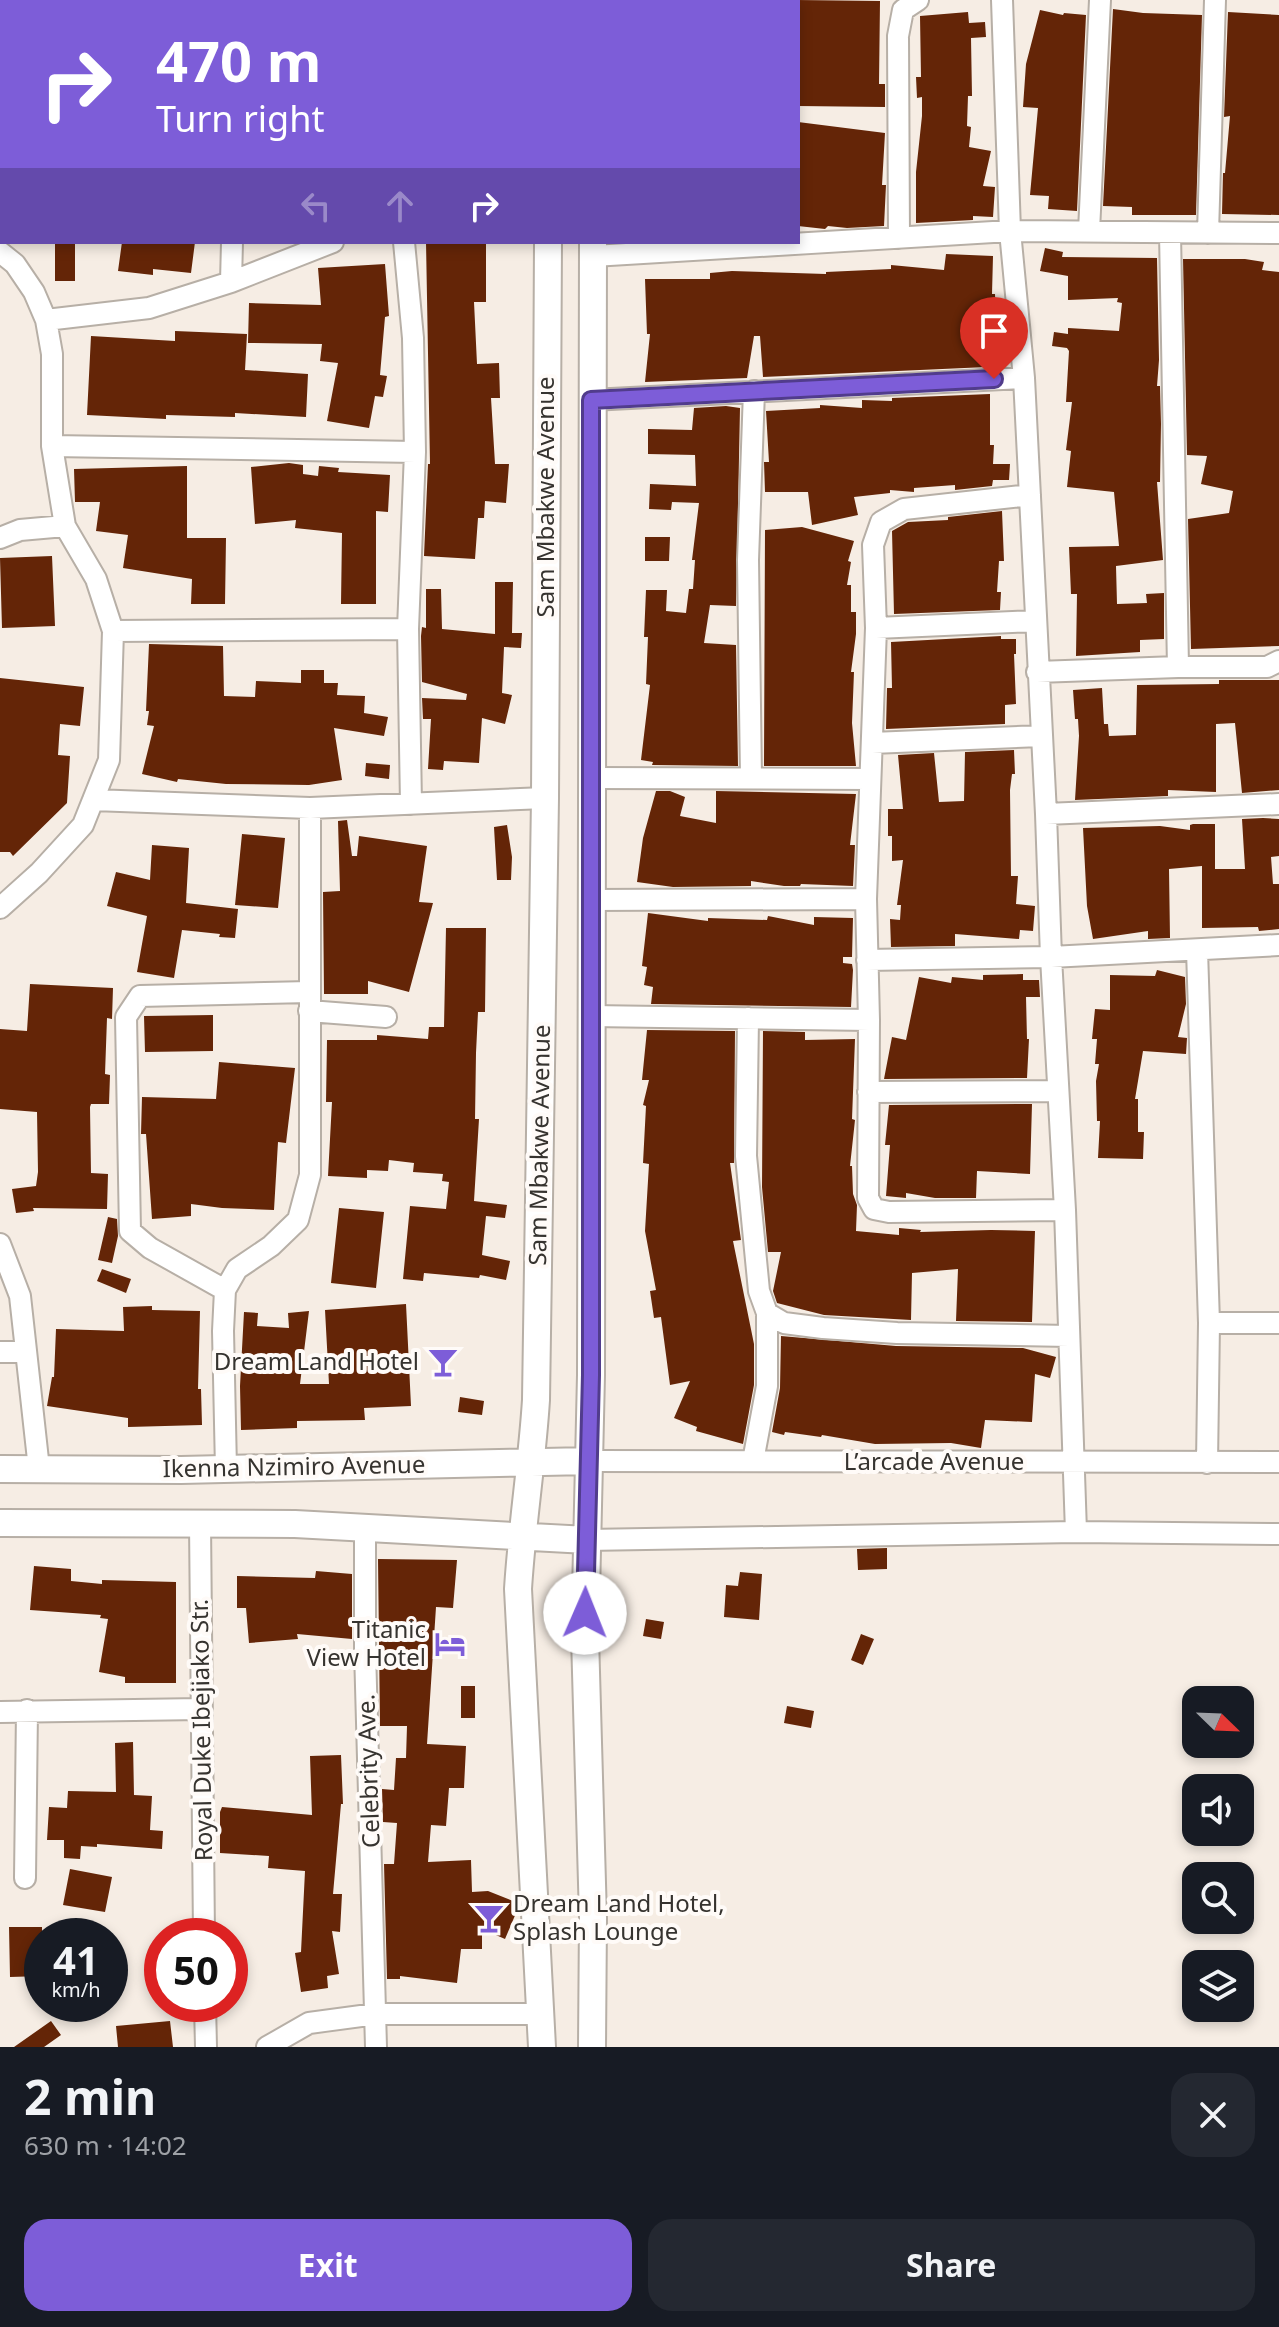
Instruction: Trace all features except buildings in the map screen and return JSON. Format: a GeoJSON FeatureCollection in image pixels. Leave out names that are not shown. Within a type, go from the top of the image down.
{"type":"FeatureCollection","features":[{"type":"Feature","properties":{"kind":"main road","name":"Sam Mbakwe Avenue"},"geometry":{"type":"LineString","coordinates":[[542,2047],[518,1589],[536,1400],[545,798],[548,244]]}},
{"type":"Feature","properties":{"kind":"main road","name":"Sam Mbakwe Avenue"},"geometry":{"type":"LineString","coordinates":[[592,2047],[593,1918],[585,1637],[589,1461],[593,249]]}},
{"type":"Feature","properties":{"kind":"main road","name":"Ikenna Nzimiro Avenue"},"geometry":{"type":"LineString","coordinates":[[0,1469],[226,1469],[589,1461]]}},
{"type":"Feature","properties":{"kind":"main road"},"geometry":{"type":"LineString","coordinates":[[0,1523],[365,1527],[587,1540]]}},
{"type":"Feature","properties":{"kind":"street"},"geometry":{"type":"LineString","coordinates":[[899,238],[898,36],[903,10],[918,0]]}},
{"type":"Feature","properties":{"kind":"street"},"geometry":{"type":"LineString","coordinates":[[1002,0],[1010,231],[1024,378],[1046,814],[1065,1210],[1076,1532]]}},
{"type":"Feature","properties":{"kind":"street"},"geometry":{"type":"LineString","coordinates":[[1089,231],[1100,0]]}},
{"type":"Feature","properties":{"kind":"street"},"geometry":{"type":"LineString","coordinates":[[1208,233],[1215,0]]}},
{"type":"Feature","properties":{"kind":"street"},"geometry":{"type":"LineString","coordinates":[[800,242],[1010,231],[1279,233]]}},
{"type":"Feature","properties":{"kind":"street"},"geometry":{"type":"LineString","coordinates":[[1170,233],[1178,667]]}},
{"type":"Feature","properties":{"kind":"street"},"geometry":{"type":"LineString","coordinates":[[231,282],[232,244]]}},
{"type":"Feature","properties":{"kind":"street"},"geometry":{"type":"LineString","coordinates":[[46,320],[149,308],[231,282],[328,244]]}},
{"type":"Feature","properties":{"kind":"street"},"geometry":{"type":"LineString","coordinates":[[404,244],[413,338],[415,452],[408,629],[411,804]]}},
{"type":"Feature","properties":{"kind":"street"},"geometry":{"type":"LineString","coordinates":[[593,249],[763,244]]}},
{"type":"Feature","properties":{"kind":"street"},"geometry":{"type":"LineString","coordinates":[[0,252],[15,264],[28,283],[46,320],[52,354],[52,446],[65,526],[96,579],[113,631],[109,760],[83,825],[39,873],[0,908]]}},
{"type":"Feature","properties":{"kind":"street"},"geometry":{"type":"LineString","coordinates":[[591,400],[1024,378]]}},
{"type":"Feature","properties":{"kind":"street"},"geometry":{"type":"LineString","coordinates":[[751,778],[748,560],[754,391]]}},
{"type":"Feature","properties":{"kind":"street"},"geometry":{"type":"LineString","coordinates":[[52,446],[415,452]]}},
{"type":"Feature","properties":{"kind":"street"},"geometry":{"type":"LineString","coordinates":[[1030,495],[904,509],[881,522],[873,545],[876,628],[866,899],[868,1198],[874,1209],[889,1212],[1065,1210]]}},
{"type":"Feature","properties":{"kind":"street"},"geometry":{"type":"LineString","coordinates":[[0,538],[20,530],[65,526]]}},
{"type":"Feature","properties":{"kind":"street"},"geometry":{"type":"LineString","coordinates":[[876,628],[1035,621]]}},
{"type":"Feature","properties":{"kind":"street"},"geometry":{"type":"LineString","coordinates":[[113,631],[408,629]]}},
{"type":"Feature","properties":{"kind":"street"},"geometry":{"type":"LineString","coordinates":[[1037,672],[1267,667],[1279,661]]}},
{"type":"Feature","properties":{"kind":"street"},"geometry":{"type":"LineString","coordinates":[[872,743],[1041,736]]}},
{"type":"Feature","properties":{"kind":"street"},"geometry":{"type":"LineString","coordinates":[[591,778],[870,779]]}},
{"type":"Feature","properties":{"kind":"street"},"geometry":{"type":"LineString","coordinates":[[93,800],[310,808],[545,798]]}},
{"type":"Feature","properties":{"kind":"street"},"geometry":{"type":"LineString","coordinates":[[1046,814],[1279,804]]}},
{"type":"Feature","properties":{"kind":"street"},"geometry":{"type":"LineString","coordinates":[[226,1469],[225,1290],[237,1269],[271,1246],[298,1220],[310,1175],[310,808]]}},
{"type":"Feature","properties":{"kind":"street"},"geometry":{"type":"LineString","coordinates":[[591,900],[866,899]]}},
{"type":"Feature","properties":{"kind":"street"},"geometry":{"type":"LineString","coordinates":[[867,960],[1051,957],[1279,945]]}},
{"type":"Feature","properties":{"kind":"street"},"geometry":{"type":"LineString","coordinates":[[1197,950],[1209,1323],[1207,1463]]}},
{"type":"Feature","properties":{"kind":"street"},"geometry":{"type":"LineString","coordinates":[[225,1290],[150,1248],[130,1231],[126,1017],[140,996],[309,1001],[386,1017]]}},
{"type":"Feature","properties":{"kind":"street"},"geometry":{"type":"LineString","coordinates":[[591,1016],[869,1020]]}},
{"type":"Feature","properties":{"kind":"street"},"geometry":{"type":"LineString","coordinates":[[748,1018],[746,1156],[759,1291],[767,1313],[767,1386],[753,1461]]}},
{"type":"Feature","properties":{"kind":"street"},"geometry":{"type":"LineString","coordinates":[[868,1092],[1058,1091]]}},
{"type":"Feature","properties":{"kind":"street"},"geometry":{"type":"LineString","coordinates":[[0,1244],[20,1296],[39,1469]]}},
{"type":"Feature","properties":{"kind":"street"},"geometry":{"type":"LineString","coordinates":[[767,1313],[784,1323],[823,1328],[897,1333],[1069,1336]]}},
{"type":"Feature","properties":{"kind":"street"},"geometry":{"type":"LineString","coordinates":[[1209,1323],[1279,1323]]}},
{"type":"Feature","properties":{"kind":"street"},"geometry":{"type":"LineString","coordinates":[[0,1352],[26,1352]]}},
{"type":"Feature","properties":{"kind":"street","name":"L’arcade Avenue"},"geometry":{"type":"LineString","coordinates":[[589,1461],[1279,1462]]}},
{"type":"Feature","properties":{"kind":"street","name":"Royal Duke Ibejiako Str."},"geometry":{"type":"LineString","coordinates":[[200,1523],[204,1918]]}},
{"type":"Feature","properties":{"kind":"street","name":"Celebrity Ave."},"geometry":{"type":"LineString","coordinates":[[365,1527],[365,1650],[376,2047]]}},
{"type":"Feature","properties":{"kind":"street"},"geometry":{"type":"LineString","coordinates":[[587,1540],[1076,1532],[1279,1534]]}},
{"type":"Feature","properties":{"kind":"street"},"geometry":{"type":"LineString","coordinates":[[0,1712],[201,1709]]}},
{"type":"Feature","properties":{"kind":"street"},"geometry":{"type":"LineString","coordinates":[[25,1878],[27,1710]]}},
{"type":"Feature","properties":{"kind":"street"},"geometry":{"type":"LineString","coordinates":[[267,2047],[309,2023],[376,2014],[542,2014]]}},
{"type":"Feature","properties":{"kind":"street"},"geometry":{"type":"LineString","coordinates":[[205,2022],[206,2047]]}},
{"type":"Feature","properties":{"kind":"place","name":"Dream Land Hotel"},"geometry":{"type":"Point","coordinates":[443,1362]}},
{"type":"Feature","properties":{"kind":"place","name":"Titanic View Hotel"},"geometry":{"type":"Point","coordinates":[450,1644]}},
{"type":"Feature","properties":{"kind":"place","name":"Dream Land Hotel, Splash Lounge"},"geometry":{"type":"Point","coordinates":[489,1918]}},
{"type":"Feature","properties":{"kind":"route"},"geometry":{"type":"LineString","coordinates":[[585,1613],[591,1375],[591,400],[994,379]]}}]}
